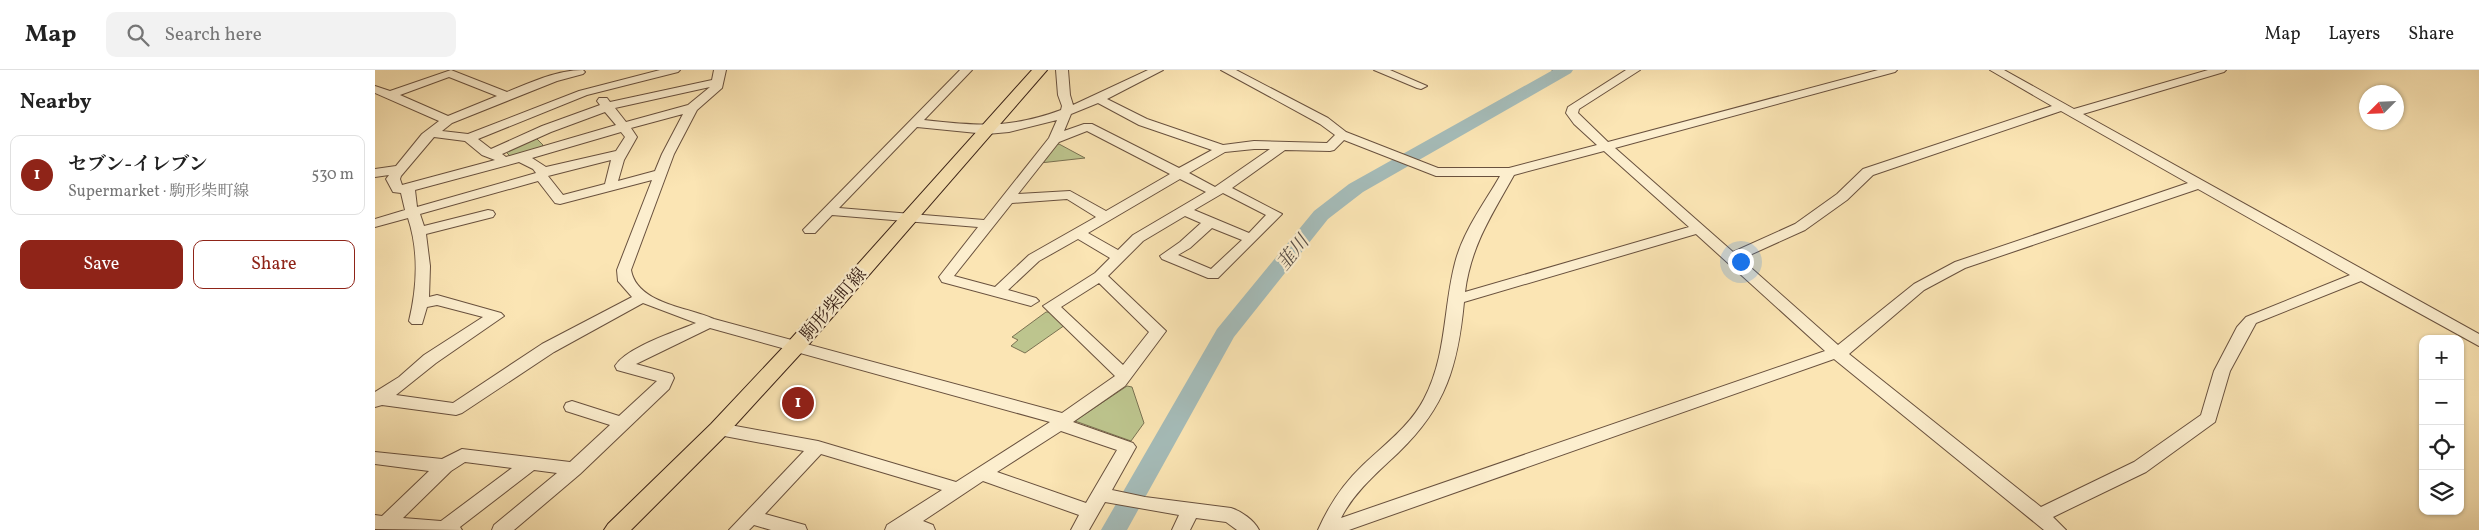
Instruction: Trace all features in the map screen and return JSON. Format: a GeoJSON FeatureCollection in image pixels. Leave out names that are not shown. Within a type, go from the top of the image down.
{"type":"FeatureCollection","features":[{"type":"Feature","properties":{"kind":"main road","name":"駒形柴町線"},"geometry":{"type":"LineString","coordinates":[[616,530],[719,429],[796,346],[1040,70]]}},
{"type":"Feature","properties":{"kind":"street"},"geometry":{"type":"LineString","coordinates":[[432,133],[469,138],[591,90],[674,70]]}},
{"type":"Feature","properties":{"kind":"street"},"geometry":{"type":"LineString","coordinates":[[810,230],[831,211],[966,70]]}},
{"type":"Feature","properties":{"kind":"street"},"geometry":{"type":"LineString","coordinates":[[1031,301],[947,279],[946,277],[1055,139],[1067,111],[1062,70]]}},
{"type":"Feature","properties":{"kind":"street"},"geometry":{"type":"LineString","coordinates":[[914,123],[987,130],[1027,123],[1067,111],[1157,70]]}},
{"type":"Feature","properties":{"kind":"street"},"geometry":{"type":"LineString","coordinates":[[1227,70],[1324,122],[1342,135],[1436,172],[1509,172],[1891,70]]}},
{"type":"Feature","properties":{"kind":"street"},"geometry":{"type":"LineString","coordinates":[[1381,70],[1421,86]]}},
{"type":"Feature","properties":{"kind":"street"},"geometry":{"type":"LineString","coordinates":[[1996,70],[2479,341]]}},
{"type":"Feature","properties":{"kind":"street"},"geometry":{"type":"LineString","coordinates":[[1732,258],[1800,227],[1842,197],[1868,172],[2068,110],[2220,70]]}},
{"type":"Feature","properties":{"kind":"street"},"geometry":{"type":"LineString","coordinates":[[611,187],[613,169],[619,154],[631,137],[625,126],[609,107],[591,90],[578,71],[553,78],[448,120],[432,133],[399,169],[394,181],[399,189],[408,188],[499,157],[536,133],[609,107],[719,76]]}},
{"type":"Feature","properties":{"kind":"street"},"geometry":{"type":"LineString","coordinates":[[1627,71],[1576,105],[1572,110],[1578,122],[1835,351],[2057,530]]}},
{"type":"Feature","properties":{"kind":"street"},"geometry":{"type":"LineString","coordinates":[[380,92],[449,73],[507,96]]}},
{"type":"Feature","properties":{"kind":"street"},"geometry":{"type":"LineString","coordinates":[[719,76],[711,93],[692,108],[660,174],[642,227],[623,270],[623,278],[628,286],[641,298],[681,310],[709,323],[1057,418],[1059,424]]}},
{"type":"Feature","properties":{"kind":"street"},"geometry":{"type":"LineString","coordinates":[[380,92],[448,120]]}},
{"type":"Feature","properties":{"kind":"street"},"geometry":{"type":"LineString","coordinates":[[1097,98],[1143,122],[1222,149]]}},
{"type":"Feature","properties":{"kind":"street"},"geometry":{"type":"LineString","coordinates":[[469,138],[485,152],[499,157],[519,157],[659,115],[692,108]]}},
{"type":"Feature","properties":{"kind":"street"},"geometry":{"type":"LineString","coordinates":[[1055,139],[1088,127],[1181,174],[1275,214],[1213,275],[1167,256],[1185,245],[1210,222]]}},
{"type":"Feature","properties":{"kind":"street"},"geometry":{"type":"LineString","coordinates":[[536,133],[549,148]]}},
{"type":"Feature","properties":{"kind":"street"},"geometry":{"type":"LineString","coordinates":[[998,292],[1034,258],[1222,149],[1254,145],[1330,147],[1342,135]]}},
{"type":"Feature","properties":{"kind":"street"},"geometry":{"type":"LineString","coordinates":[[1127,374],[1121,372],[1051,306],[1100,276],[1138,238],[1219,190],[1261,163],[1281,147]]}},
{"type":"Feature","properties":{"kind":"street"},"geometry":{"type":"LineString","coordinates":[[375,223],[542,174],[619,154]]}},
{"type":"Feature","properties":{"kind":"street"},"geometry":{"type":"LineString","coordinates":[[519,157],[538,166],[560,200],[660,174]]}},
{"type":"Feature","properties":{"kind":"street"},"geometry":{"type":"LineString","coordinates":[[375,173],[399,169]]}},
{"type":"Feature","properties":{"kind":"street"},"geometry":{"type":"LineString","coordinates":[[1328,530],[1332,517],[1354,486],[1420,419],[1441,379],[1452,344],[1462,263],[1469,246],[1509,172]]}},
{"type":"Feature","properties":{"kind":"street"},"geometry":{"type":"LineString","coordinates":[[1328,530],[1848,348],[1919,287],[1960,266],[2024,242],[2200,184]]}},
{"type":"Feature","properties":{"kind":"street"},"geometry":{"type":"LineString","coordinates":[[408,188],[412,212],[419,232],[422,279],[421,304],[417,321]]}},
{"type":"Feature","properties":{"kind":"street"},"geometry":{"type":"LineString","coordinates":[[1009,199],[1070,195],[1106,217]]}},
{"type":"Feature","properties":{"kind":"street"},"geometry":{"type":"LineString","coordinates":[[831,211],[910,216],[988,224]]}},
{"type":"Feature","properties":{"kind":"street"},"geometry":{"type":"LineString","coordinates":[[1184,211],[1251,239]]}},
{"type":"Feature","properties":{"kind":"street"},"geometry":{"type":"LineString","coordinates":[[419,232],[488,214]]}},
{"type":"Feature","properties":{"kind":"street"},"geometry":{"type":"LineString","coordinates":[[1457,299],[1698,228]]}},
{"type":"Feature","properties":{"kind":"street"},"geometry":{"type":"LineString","coordinates":[[1078,233],[1118,256]]}},
{"type":"Feature","properties":{"kind":"street"},"geometry":{"type":"LineString","coordinates":[[2040,515],[2139,467],[2209,418],[2221,371],[2245,327],[2251,320],[2363,275]]}},
{"type":"Feature","properties":{"kind":"street"},"geometry":{"type":"LineString","coordinates":[[900,526],[1059,424],[1127,374],[1158,331],[1100,276]]}},
{"type":"Feature","properties":{"kind":"street"},"geometry":{"type":"LineString","coordinates":[[376,400],[456,409],[548,348],[641,298]]}},
{"type":"Feature","properties":{"kind":"street"},"geometry":{"type":"LineString","coordinates":[[376,400],[405,381],[430,359],[496,316],[437,300],[421,304]]}},
{"type":"Feature","properties":{"kind":"street"},"geometry":{"type":"LineString","coordinates":[[501,530],[574,469],[663,386],[666,378],[623,366],[637,355],[709,323]]}},
{"type":"Feature","properties":{"kind":"street"},"geometry":{"type":"LineString","coordinates":[[572,407],[624,424]]}},
{"type":"Feature","properties":{"kind":"street"},"geometry":{"type":"LineString","coordinates":[[1059,424],[1127,447],[1107,496],[1090,511],[1080,530]]}},
{"type":"Feature","properties":{"kind":"street"},"geometry":{"type":"LineString","coordinates":[[719,429],[818,447],[943,484],[957,490]]}},
{"type":"Feature","properties":{"kind":"street"},"geometry":{"type":"LineString","coordinates":[[744,524],[818,447]]}},
{"type":"Feature","properties":{"kind":"street"},"geometry":{"type":"LineString","coordinates":[[381,522],[445,466],[462,455],[574,469]]}},
{"type":"Feature","properties":{"kind":"street"},"geometry":{"type":"LineString","coordinates":[[375,458],[445,466]]}},
{"type":"Feature","properties":{"kind":"street"},"geometry":{"type":"LineString","coordinates":[[444,529],[531,463]]}},
{"type":"Feature","properties":{"kind":"street"},"geometry":{"type":"LineString","coordinates":[[982,474],[1090,511]]}},
{"type":"Feature","properties":{"kind":"street"},"geometry":{"type":"LineString","coordinates":[[1107,496],[1145,504],[1231,515],[1250,530]]}},
{"type":"Feature","properties":{"kind":"street"},"geometry":{"type":"LineString","coordinates":[[1181,530],[1191,510]]}},
{"type":"Feature","properties":{"kind":"street"},"geometry":{"type":"LineString","coordinates":[[381,522],[453,530]]}},
{"type":"Feature","properties":{"kind":"street"},"geometry":{"type":"LineString","coordinates":[[744,524],[799,530]]}},
{"type":"Feature","properties":{"kind":"street"},"geometry":{"type":"LineString","coordinates":[[900,526],[926,530]]}},
{"type":"Feature","properties":{"kind":"green space"},"geometry":{"type":"Polygon","coordinates":[[[535,137],[543,145],[540,149],[510,156],[506,152],[535,137]]]}},
{"type":"Feature","properties":{"kind":"green space"},"geometry":{"type":"Polygon","coordinates":[[[1059,144],[1085,158],[1040,163],[1053,146],[1059,144]]]}},
{"type":"Feature","properties":{"kind":"green space"},"geometry":{"type":"Polygon","coordinates":[[[1046,312],[1052,312],[1065,325],[1025,353],[1011,346],[1018,340],[1012,337],[1046,312]]]}},
{"type":"Feature","properties":{"kind":"green space"},"geometry":{"type":"Polygon","coordinates":[[[1127,386],[1132,387],[1144,423],[1131,441],[1075,421],[1127,386]]]}},
{"type":"Feature","properties":{"kind":"waterway","name":"韮川"},"geometry":{"type":"LineString","coordinates":[[1553,70],[1556,75]]}},
{"type":"Feature","properties":{"kind":"waterway","name":"韮川"},"geometry":{"type":"LineString","coordinates":[[1114,530],[1225,334],[1321,215],[1356,188],[1565,70]]}},
{"type":"Feature","properties":{"kind":"place","name":"セブン-イレブン"},"geometry":{"type":"Point","coordinates":[798,403]}}]}
